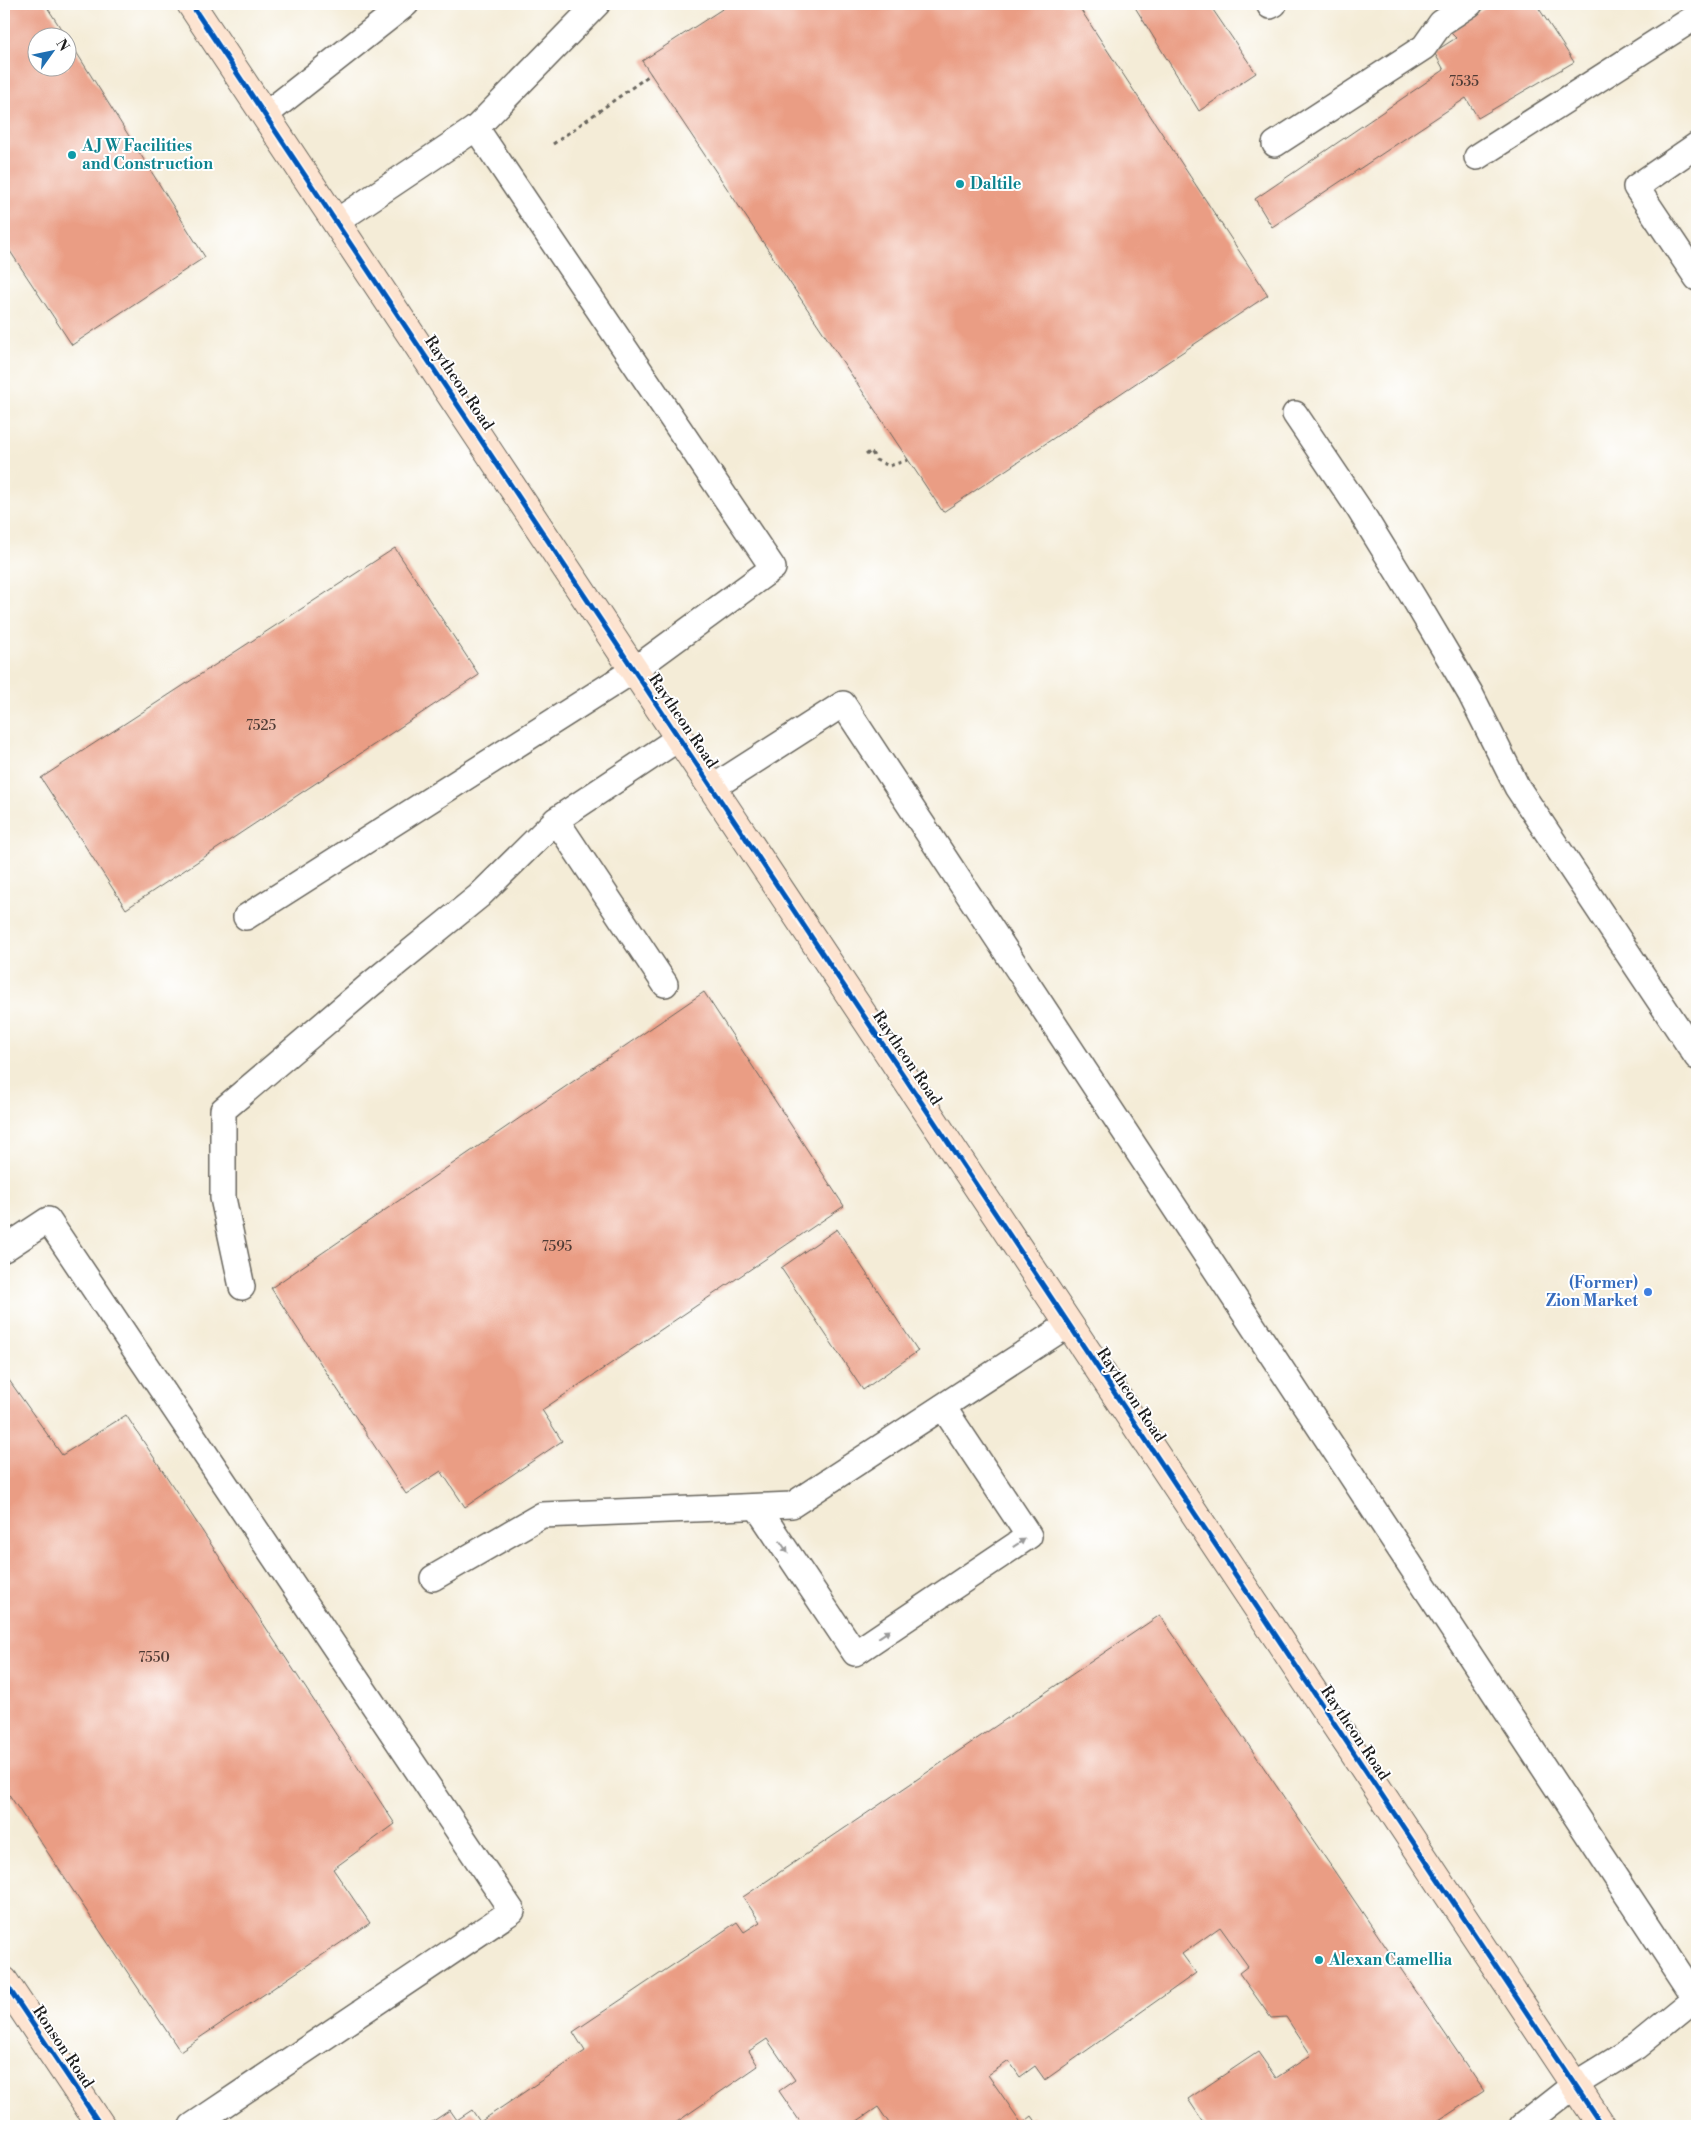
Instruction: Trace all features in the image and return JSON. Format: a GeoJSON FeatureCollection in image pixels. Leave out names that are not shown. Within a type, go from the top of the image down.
{"type":"FeatureCollection","features":[{"type":"Feature","properties":{"kind":"street","name":"Raytheon Road"},"geometry":{"type":"LineString","coordinates":[[191,4],[1602,2126]]}},
{"type":"Feature","properties":{"kind":"street","name":"Ronson Road"},"geometry":{"type":"LineString","coordinates":[[4,1981],[100,2126]]}},
{"type":"Feature","properties":{"kind":"lane"},"geometry":{"type":"LineString","coordinates":[[265,115],[406,4]]}},
{"type":"Feature","properties":{"kind":"lane"},"geometry":{"type":"LineString","coordinates":[[336,222],[476,128],[597,4]]}},
{"type":"Feature","properties":{"kind":"lane"},"geometry":{"type":"LineString","coordinates":[[1275,144],[1424,47],[1441,23],[1470,4]]}},
{"type":"Feature","properties":{"kind":"lane"},"geometry":{"type":"LineString","coordinates":[[1477,157],[1697,16]]}},
{"type":"Feature","properties":{"kind":"lane"},"geometry":{"type":"LineString","coordinates":[[246,917],[634,670],[773,568],[476,128]]}},
{"type":"Feature","properties":{"kind":"lane"},"geometry":{"type":"LineString","coordinates":[[1697,145],[1636,187],[1697,278]]}},
{"type":"Feature","properties":{"kind":"lane"},"geometry":{"type":"LineString","coordinates":[[1295,414],[1359,509],[1416,600],[1470,693],[1517,787],[1697,1058]]}},
{"type":"Feature","properties":{"kind":"lane"},"geometry":{"type":"LineString","coordinates":[[712,788],[843,704],[1697,1998],[1638,2046],[1574,2085],[1522,2126]]}},
{"type":"Feature","properties":{"kind":"lane"},"geometry":{"type":"LineString","coordinates":[[242,1287],[223,1198],[223,1110],[371,984],[479,896],[556,820],[679,738]]}},
{"type":"Feature","properties":{"kind":"lane"},"geometry":{"type":"LineString","coordinates":[[556,820],[665,984]]}},
{"type":"Feature","properties":{"kind":"lane"},"geometry":{"type":"LineString","coordinates":[[4,1249],[48,1220],[512,1911],[192,2126]]}},
{"type":"Feature","properties":{"kind":"lane"},"geometry":{"type":"LineString","coordinates":[[433,1578],[542,1515],[792,1505],[1069,1324]]}},
{"type":"Feature","properties":{"kind":"lane"},"geometry":{"type":"LineString","coordinates":[[757,1507],[855,1653],[1029,1536],[943,1406]]}},
{"type":"Feature","properties":{"kind":"path"},"geometry":{"type":"LineString","coordinates":[[553,144],[651,74]]}},
{"type":"Feature","properties":{"kind":"path"},"geometry":{"type":"LineString","coordinates":[[866,455],[871,451],[876,460],[888,466],[908,460]]}},
{"type":"Feature","properties":{"kind":"building","name":"A J W Facilities and Construction"},"geometry":{"type":"Polygon","coordinates":[[[4,4],[45,4],[61,28],[28,28],[28,78],[78,78],[78,55],[205,257],[72,345],[4,242],[4,4]]]}},
{"type":"Feature","properties":{"kind":"building","name":"Daltile"},"geometry":{"type":"Polygon","coordinates":[[[730,4],[1077,4],[1268,295],[943,512],[642,61],[730,4]]]}},
{"type":"Feature","properties":{"kind":"building"},"geometry":{"type":"Polygon","coordinates":[[[1133,4],[1209,4],[1256,73],[1199,111],[1133,4]]]}},
{"type":"Feature","properties":{"kind":"building"},"geometry":{"type":"Polygon","coordinates":[[[1491,4],[1536,4],[1574,62],[1478,118],[1466,98],[1272,227],[1255,199],[1444,70],[1434,52],[1456,38],[1450,32],[1491,4]]]}},
{"type":"Feature","properties":{"kind":"building"},"geometry":{"type":"Polygon","coordinates":[[[395,548],[479,675],[126,909],[41,778],[395,548]]]}},
{"type":"Feature","properties":{"kind":"building"},"geometry":{"type":"Polygon","coordinates":[[[704,992],[844,1206],[542,1410],[562,1441],[465,1507],[441,1471],[406,1494],[271,1288],[704,992]]]}},
{"type":"Feature","properties":{"kind":"building"},"geometry":{"type":"Polygon","coordinates":[[[837,1229],[918,1351],[863,1390],[781,1268],[837,1229]]]}},
{"type":"Feature","properties":{"kind":"building"},"geometry":{"type":"Polygon","coordinates":[[[4,1373],[62,1455],[126,1415],[395,1824],[333,1869],[370,1923],[180,2051],[4,1787],[4,1373]]]}},
{"type":"Feature","properties":{"kind":"building"},"geometry":{"type":"Polygon","coordinates":[[[1160,1615],[1484,2091],[1431,2126],[1206,2126],[1188,2099],[1258,2052],[1276,2078],[1311,2055],[1286,2017],[1271,2018],[1239,1973],[1248,1966],[1220,1927],[1182,1954],[1196,1973],[1045,2080],[1035,2066],[1020,2077],[1009,2061],[988,2075],[1022,2124],[1032,2116],[1039,2126],[891,2126],[878,2107],[850,2126],[803,2126],[779,2091],[795,2080],[767,2039],[749,2051],[758,2066],[671,2126],[426,2126],[450,2110],[457,2120],[472,2110],[480,2122],[585,2051],[573,2032],[737,1922],[744,1932],[760,1922],[743,1897],[1160,1615]]]}},
{"type":"Feature","properties":{"kind":"cycle path"},"geometry":{"type":"LineString","coordinates":[[191,4],[1602,2126]]}},
{"type":"Feature","properties":{"kind":"cycle path"},"geometry":{"type":"LineString","coordinates":[[4,1981],[101,2126]]}},
{"type":"Feature","properties":{"kind":"place","name":"A J W Facilities and Construction"},"geometry":{"type":"Point","coordinates":[72,155]}},
{"type":"Feature","properties":{"kind":"place","name":"Daltile"},"geometry":{"type":"Point","coordinates":[960,184]}},
{"type":"Feature","properties":{"kind":"place","name":"(Former) Zion Market"},"geometry":{"type":"Point","coordinates":[1648,1292]}},
{"type":"Feature","properties":{"kind":"place","name":"Alexan Camellia"},"geometry":{"type":"Point","coordinates":[1319,1960]}}]}
